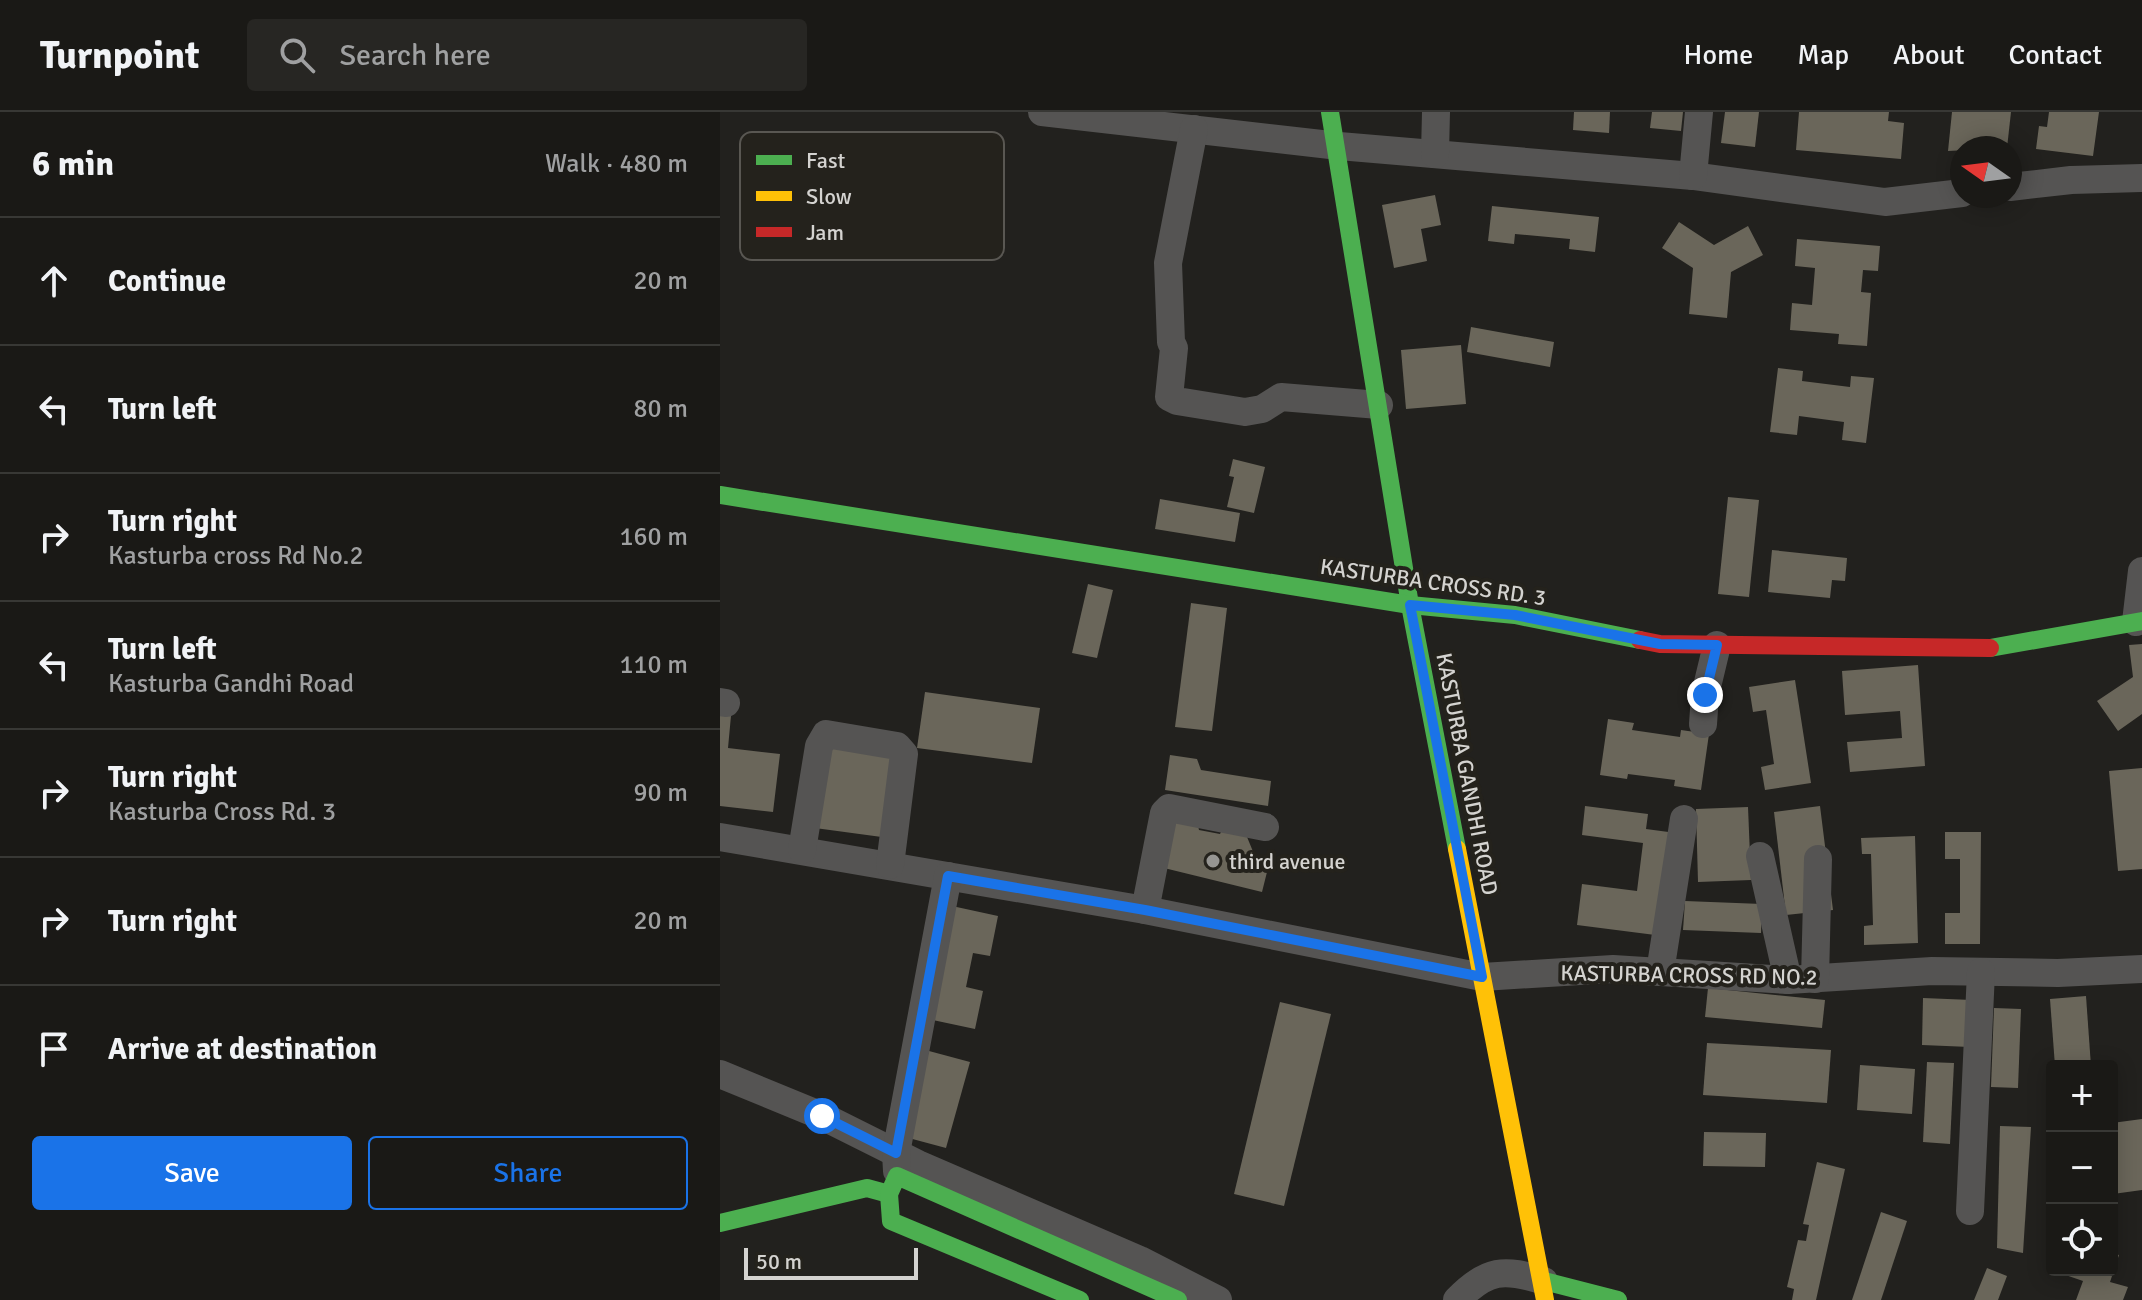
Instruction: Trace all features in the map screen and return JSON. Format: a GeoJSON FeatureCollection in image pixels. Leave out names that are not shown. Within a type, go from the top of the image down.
{"type":"FeatureCollection","features":[{"type":"Feature","properties":{"kind":"main road","name":"KASTURBA GANDHI ROAD"},"geometry":{"type":"LineString","coordinates":[[1330,112],[1339,146],[1410,605],[1544,1291]]}},
{"type":"Feature","properties":{"kind":"main road","name":"KASTURBA CROSS RD. 3"},"geometry":{"type":"LineString","coordinates":[[720,495],[1410,605],[1515,615],[1660,644],[2002,648],[2139,622]]}},
{"type":"Feature","properties":{"kind":"main road"},"geometry":{"type":"LineString","coordinates":[[720,1223],[867,1188],[894,1174]]}},
{"type":"Feature","properties":{"kind":"main road"},"geometry":{"type":"LineString","coordinates":[[894,1174],[891,1221],[1080,1300]]}},
{"type":"Feature","properties":{"kind":"main road"},"geometry":{"type":"LineString","coordinates":[[894,1174],[1178,1300]]}},
{"type":"Feature","properties":{"kind":"main road"},"geometry":{"type":"LineString","coordinates":[[1544,1291],[1618,1300]]}},
{"type":"Feature","properties":{"kind":"street"},"geometry":{"type":"LineString","coordinates":[[1042,112],[1339,146],[1693,176],[1885,202],[1950,194]]}},
{"type":"Feature","properties":{"kind":"street"},"geometry":{"type":"LineString","coordinates":[[1435,154],[1436,112]]}},
{"type":"Feature","properties":{"kind":"street"},"geometry":{"type":"LineString","coordinates":[[1693,176],[1699,112]]}},
{"type":"Feature","properties":{"kind":"street"},"geometry":{"type":"LineString","coordinates":[[1194,129],[1168,263],[1171,342],[1174,348],[1169,397],[1245,412],[1262,409],[1281,397],[1379,405]]}},
{"type":"Feature","properties":{"kind":"street"},"geometry":{"type":"LineString","coordinates":[[2022,186],[2071,180],[2142,178]]}},
{"type":"Feature","properties":{"kind":"street"},"geometry":{"type":"LineString","coordinates":[[2139,622],[2142,571]]}},
{"type":"Feature","properties":{"kind":"street"},"geometry":{"type":"LineString","coordinates":[[1703,724],[1705,695],[1717,645]]}},
{"type":"Feature","properties":{"kind":"street"},"geometry":{"type":"LineString","coordinates":[[802,850],[819,746],[826,734],[897,746],[904,754],[890,865]]}},
{"type":"Feature","properties":{"kind":"street"},"geometry":{"type":"LineString","coordinates":[[1145,910],[1164,813],[1169,808],[1265,827]]}},
{"type":"Feature","properties":{"kind":"street"},"geometry":{"type":"LineString","coordinates":[[1660,972],[1684,819]]}},
{"type":"Feature","properties":{"kind":"street","name":"KASTURBA CROSS RD NO.2"},"geometry":{"type":"LineString","coordinates":[[720,837],[1145,910],[1482,977],[1613,969],[1801,980],[1932,971],[2058,973],[2142,969]]}},
{"type":"Feature","properties":{"kind":"street"},"geometry":{"type":"LineString","coordinates":[[1760,856],[1801,980]]}},
{"type":"Feature","properties":{"kind":"street"},"geometry":{"type":"LineString","coordinates":[[1801,980],[1818,859]]}},
{"type":"Feature","properties":{"kind":"street"},"geometry":{"type":"LineString","coordinates":[[894,1174],[948,876]]}},
{"type":"Feature","properties":{"kind":"street"},"geometry":{"type":"LineString","coordinates":[[1970,1211],[1981,972]]}},
{"type":"Feature","properties":{"kind":"street"},"geometry":{"type":"LineString","coordinates":[[720,1074],[822,1116],[894,1174],[1140,1260],[1218,1300]]}},
{"type":"Feature","properties":{"kind":"street"},"geometry":{"type":"LineString","coordinates":[[1457,1300],[1475,1281],[1513,1271],[1544,1291]]}},
{"type":"Feature","properties":{"kind":"building"},"geometry":{"type":"Polygon","coordinates":[[[1574,112],[1610,112],[1609,133],[1573,130],[1574,112]]]}},
{"type":"Feature","properties":{"kind":"building"},"geometry":{"type":"Polygon","coordinates":[[[1652,112],[1683,112],[1681,131],[1650,128],[1652,112]]]}},
{"type":"Feature","properties":{"kind":"building"},"geometry":{"type":"Polygon","coordinates":[[[1725,112],[1759,112],[1755,147],[1721,143],[1725,112]]]}},
{"type":"Feature","properties":{"kind":"building"},"geometry":{"type":"Polygon","coordinates":[[[1799,112],[1889,112],[1888,121],[1904,123],[1901,159],[1796,150],[1799,112]]]}},
{"type":"Feature","properties":{"kind":"building"},"geometry":{"type":"Polygon","coordinates":[[[1952,112],[2011,112],[2008,136],[1950,136],[1948,151],[1952,112]]]}},
{"type":"Feature","properties":{"kind":"building"},"geometry":{"type":"Polygon","coordinates":[[[2049,112],[2099,112],[2093,156],[2036,149],[2039,126],[2047,127],[2049,112]]]}},
{"type":"Feature","properties":{"kind":"building"},"geometry":{"type":"Polygon","coordinates":[[[1435,195],[1441,225],[1421,229],[1427,261],[1394,268],[1382,205],[1435,195]]]}},
{"type":"Feature","properties":{"kind":"building"},"geometry":{"type":"Polygon","coordinates":[[[1492,206],[1599,217],[1595,252],[1569,249],[1570,239],[1515,234],[1514,244],[1488,241],[1492,206]]]}},
{"type":"Feature","properties":{"kind":"building"},"geometry":{"type":"Polygon","coordinates":[[[1679,222],[1714,245],[1748,226],[1763,255],[1731,272],[1727,318],[1689,314],[1693,268],[1662,248],[1679,222]]]}},
{"type":"Feature","properties":{"kind":"building"},"geometry":{"type":"Polygon","coordinates":[[[1797,239],[1880,246],[1878,271],[1863,270],[1861,292],[1871,293],[1867,346],[1838,344],[1839,334],[1790,330],[1792,303],[1812,305],[1815,268],[1795,266],[1797,239]]]}},
{"type":"Feature","properties":{"kind":"building"},"geometry":{"type":"Polygon","coordinates":[[[1471,327],[1554,342],[1550,367],[1467,352],[1471,327]]]}},
{"type":"Feature","properties":{"kind":"building"},"geometry":{"type":"Polygon","coordinates":[[[1461,345],[1466,404],[1406,409],[1401,350],[1461,345]]]}},
{"type":"Feature","properties":{"kind":"building"},"geometry":{"type":"Polygon","coordinates":[[[1778,368],[1803,371],[1802,381],[1850,387],[1851,376],[1874,378],[1866,443],[1842,440],[1844,422],[1799,416],[1797,435],[1770,432],[1778,368]]]}},
{"type":"Feature","properties":{"kind":"building"},"geometry":{"type":"Polygon","coordinates":[[[1233,459],[1265,467],[1254,513],[1227,507],[1234,477],[1229,476],[1233,459]]]}},
{"type":"Feature","properties":{"kind":"building"},"geometry":{"type":"Polygon","coordinates":[[[1728,497],[1759,500],[1749,597],[1718,594],[1728,497]]]}},
{"type":"Feature","properties":{"kind":"building"},"geometry":{"type":"Polygon","coordinates":[[[1160,499],[1240,513],[1235,542],[1155,529],[1160,499]]]}},
{"type":"Feature","properties":{"kind":"building"},"geometry":{"type":"Polygon","coordinates":[[[1772,550],[1847,558],[1845,581],[1832,580],[1830,598],[1768,592],[1772,550]]]}},
{"type":"Feature","properties":{"kind":"building"},"geometry":{"type":"Polygon","coordinates":[[[1088,584],[1113,590],[1097,658],[1072,653],[1088,584]]]}},
{"type":"Feature","properties":{"kind":"building"},"geometry":{"type":"Polygon","coordinates":[[[1191,603],[1227,608],[1212,731],[1175,727],[1191,603]]]}},
{"type":"Feature","properties":{"kind":"building"},"geometry":{"type":"Polygon","coordinates":[[[2142,644],[2142,714],[2118,731],[2097,701],[2133,677],[2129,645],[2142,644]]]}},
{"type":"Feature","properties":{"kind":"building"},"geometry":{"type":"Polygon","coordinates":[[[1918,665],[1925,766],[1850,772],[1847,742],[1902,738],[1900,711],[1845,715],[1842,671],[1918,665]]]}},
{"type":"Feature","properties":{"kind":"building"},"geometry":{"type":"Polygon","coordinates":[[[1795,680],[1811,783],[1765,790],[1761,767],[1774,764],[1766,710],[1753,712],[1749,687],[1795,680]]]}},
{"type":"Feature","properties":{"kind":"building"},"geometry":{"type":"Polygon","coordinates":[[[925,692],[1040,708],[1032,763],[917,748],[925,692]]]}},
{"type":"Feature","properties":{"kind":"building"},"geometry":{"type":"Polygon","coordinates":[[[720,704],[732,705],[728,748],[780,754],[773,812],[720,806],[720,704]]]}},
{"type":"Feature","properties":{"kind":"building"},"geometry":{"type":"Polygon","coordinates":[[[1608,719],[1634,723],[1632,730],[1680,737],[1681,730],[1709,734],[1701,790],[1674,786],[1675,780],[1628,774],[1627,779],[1600,775],[1608,719]]]}},
{"type":"Feature","properties":{"kind":"building"},"geometry":{"type":"Polygon","coordinates":[[[828,739],[901,749],[889,838],[815,828],[828,739]]]}},
{"type":"Feature","properties":{"kind":"building"},"geometry":{"type":"Polygon","coordinates":[[[1170,755],[1197,759],[1201,770],[1271,781],[1268,806],[1165,790],[1170,755]]]}},
{"type":"Feature","properties":{"kind":"building"},"geometry":{"type":"Polygon","coordinates":[[[2142,768],[2142,869],[2118,871],[2109,771],[2142,768]]]}},
{"type":"Feature","properties":{"kind":"building"},"geometry":{"type":"Polygon","coordinates":[[[1585,806],[1648,814],[1646,829],[1676,833],[1663,936],[1577,925],[1582,884],[1637,891],[1643,843],[1582,835],[1585,806]]]}},
{"type":"Feature","properties":{"kind":"building"},"geometry":{"type":"Polygon","coordinates":[[[1820,806],[1833,910],[1786,915],[1774,812],[1820,806]]]}},
{"type":"Feature","properties":{"kind":"building"},"geometry":{"type":"Polygon","coordinates":[[[1748,807],[1751,880],[1698,882],[1696,809],[1748,807]]]}},
{"type":"Feature","properties":{"kind":"building","name":"third avenue"},"geometry":{"type":"Polygon","coordinates":[[[1174,817],[1197,821],[1199,830],[1220,834],[1223,828],[1245,832],[1254,854],[1268,868],[1262,892],[1164,868],[1174,817]]]}},
{"type":"Feature","properties":{"kind":"building"},"geometry":{"type":"Polygon","coordinates":[[[1945,832],[1981,832],[1980,944],[1945,944],[1945,913],[1960,913],[1960,859],[1945,859],[1945,832]]]}},
{"type":"Feature","properties":{"kind":"building"},"geometry":{"type":"Polygon","coordinates":[[[1915,836],[1918,943],[1864,945],[1864,926],[1873,925],[1871,854],[1862,854],[1861,838],[1915,836]]]}},
{"type":"Feature","properties":{"kind":"building"},"geometry":{"type":"Polygon","coordinates":[[[1685,901],[1762,904],[1761,933],[1683,930],[1685,901]]]}},
{"type":"Feature","properties":{"kind":"building"},"geometry":{"type":"Polygon","coordinates":[[[952,906],[998,916],[990,956],[973,953],[966,987],[983,991],[975,1029],[928,1019],[952,906]]]}},
{"type":"Feature","properties":{"kind":"building"},"geometry":{"type":"Polygon","coordinates":[[[1708,988],[1825,1000],[1822,1028],[1705,1017],[1708,988]]]}},
{"type":"Feature","properties":{"kind":"building"},"geometry":{"type":"Polygon","coordinates":[[[2086,996],[2091,1060],[2055,1060],[2050,999],[2086,996]]]}},
{"type":"Feature","properties":{"kind":"building"},"geometry":{"type":"Polygon","coordinates":[[[1923,998],[1972,1000],[1970,1047],[1922,1045],[1923,998]]]}},
{"type":"Feature","properties":{"kind":"building"},"geometry":{"type":"Polygon","coordinates":[[[1280,1002],[1331,1014],[1284,1206],[1234,1194],[1280,1002]]]}},
{"type":"Feature","properties":{"kind":"building"},"geometry":{"type":"Polygon","coordinates":[[[1994,1008],[2021,1009],[2018,1088],[1991,1087],[1994,1008]]]}},
{"type":"Feature","properties":{"kind":"building"},"geometry":{"type":"Polygon","coordinates":[[[1707,1043],[1831,1050],[1827,1103],[1703,1095],[1707,1043]]]}},
{"type":"Feature","properties":{"kind":"building"},"geometry":{"type":"Polygon","coordinates":[[[929,1051],[970,1062],[946,1148],[905,1137],[929,1051]]]}},
{"type":"Feature","properties":{"kind":"building"},"geometry":{"type":"Polygon","coordinates":[[[1927,1062],[1954,1063],[1950,1144],[1923,1142],[1927,1062]]]}},
{"type":"Feature","properties":{"kind":"building"},"geometry":{"type":"Polygon","coordinates":[[[1860,1065],[1915,1069],[1912,1114],[1857,1110],[1860,1065]]]}},
{"type":"Feature","properties":{"kind":"building"},"geometry":{"type":"Polygon","coordinates":[[[2142,1119],[2142,1190],[2118,1193],[2118,1122],[2142,1119]]]}},
{"type":"Feature","properties":{"kind":"building"},"geometry":{"type":"Polygon","coordinates":[[[2000,1126],[2031,1127],[2023,1253],[1997,1248],[2000,1126]]]}},
{"type":"Feature","properties":{"kind":"building"},"geometry":{"type":"Polygon","coordinates":[[[1704,1132],[1766,1133],[1765,1167],[1703,1166],[1704,1132]]]}},
{"type":"Feature","properties":{"kind":"building"},"geometry":{"type":"Polygon","coordinates":[[[1817,1162],[1845,1169],[1816,1300],[1792,1300],[1794,1289],[1787,1287],[1798,1240],[1806,1241],[1809,1225],[1803,1224],[1817,1162]]]}},
{"type":"Feature","properties":{"kind":"building"},"geometry":{"type":"Polygon","coordinates":[[[1881,1212],[1907,1221],[1881,1300],[1852,1300],[1881,1212]]]}},
{"type":"Feature","properties":{"kind":"building"},"geometry":{"type":"Polygon","coordinates":[[[1987,1268],[2007,1276],[1998,1300],[1974,1300],[1987,1268]]]}},
{"type":"Feature","properties":{"kind":"building"},"geometry":{"type":"Polygon","coordinates":[[[2068,1276],[2112,1276],[2110,1282],[2128,1287],[2123,1300],[2076,1300],[2083,1281],[2068,1276]]]}},
{"type":"Feature","properties":{"kind":"traffic: fast"},"geometry":{"type":"LineString","coordinates":[[1330,112],[1410,605],[1457,849]]}},
{"type":"Feature","properties":{"kind":"traffic: fast"},"geometry":{"type":"LineString","coordinates":[[720,495],[1410,605],[1515,615],[1640,640]]}},
{"type":"Feature","properties":{"kind":"traffic: fast"},"geometry":{"type":"LineString","coordinates":[[1990,648],[2142,621]]}},
{"type":"Feature","properties":{"kind":"traffic: fast"},"geometry":{"type":"LineString","coordinates":[[1080,1300],[891,1221],[889,1194],[897,1176],[1178,1300]]}},
{"type":"Feature","properties":{"kind":"traffic: fast"},"geometry":{"type":"LineString","coordinates":[[720,1223],[867,1188],[889,1194]]}},
{"type":"Feature","properties":{"kind":"traffic: fast"},"geometry":{"type":"LineString","coordinates":[[1544,1281],[1618,1300]]}},
{"type":"Feature","properties":{"kind":"traffic: slow"},"geometry":{"type":"LineString","coordinates":[[1457,849],[1545,1300]]}},
{"type":"Feature","properties":{"kind":"traffic: jam"},"geometry":{"type":"LineString","coordinates":[[1640,640],[1660,644],[1990,648]]}},
{"type":"Feature","properties":{"kind":"place","name":"third avenue"},"geometry":{"type":"Point","coordinates":[1213,861]}},
{"type":"Feature","properties":{"kind":"route"},"geometry":{"type":"LineString","coordinates":[[822,1116],[896,1153],[948,876],[1145,910],[1482,977],[1410,605],[1515,615],[1660,644],[1717,645],[1705,695]]}}]}
